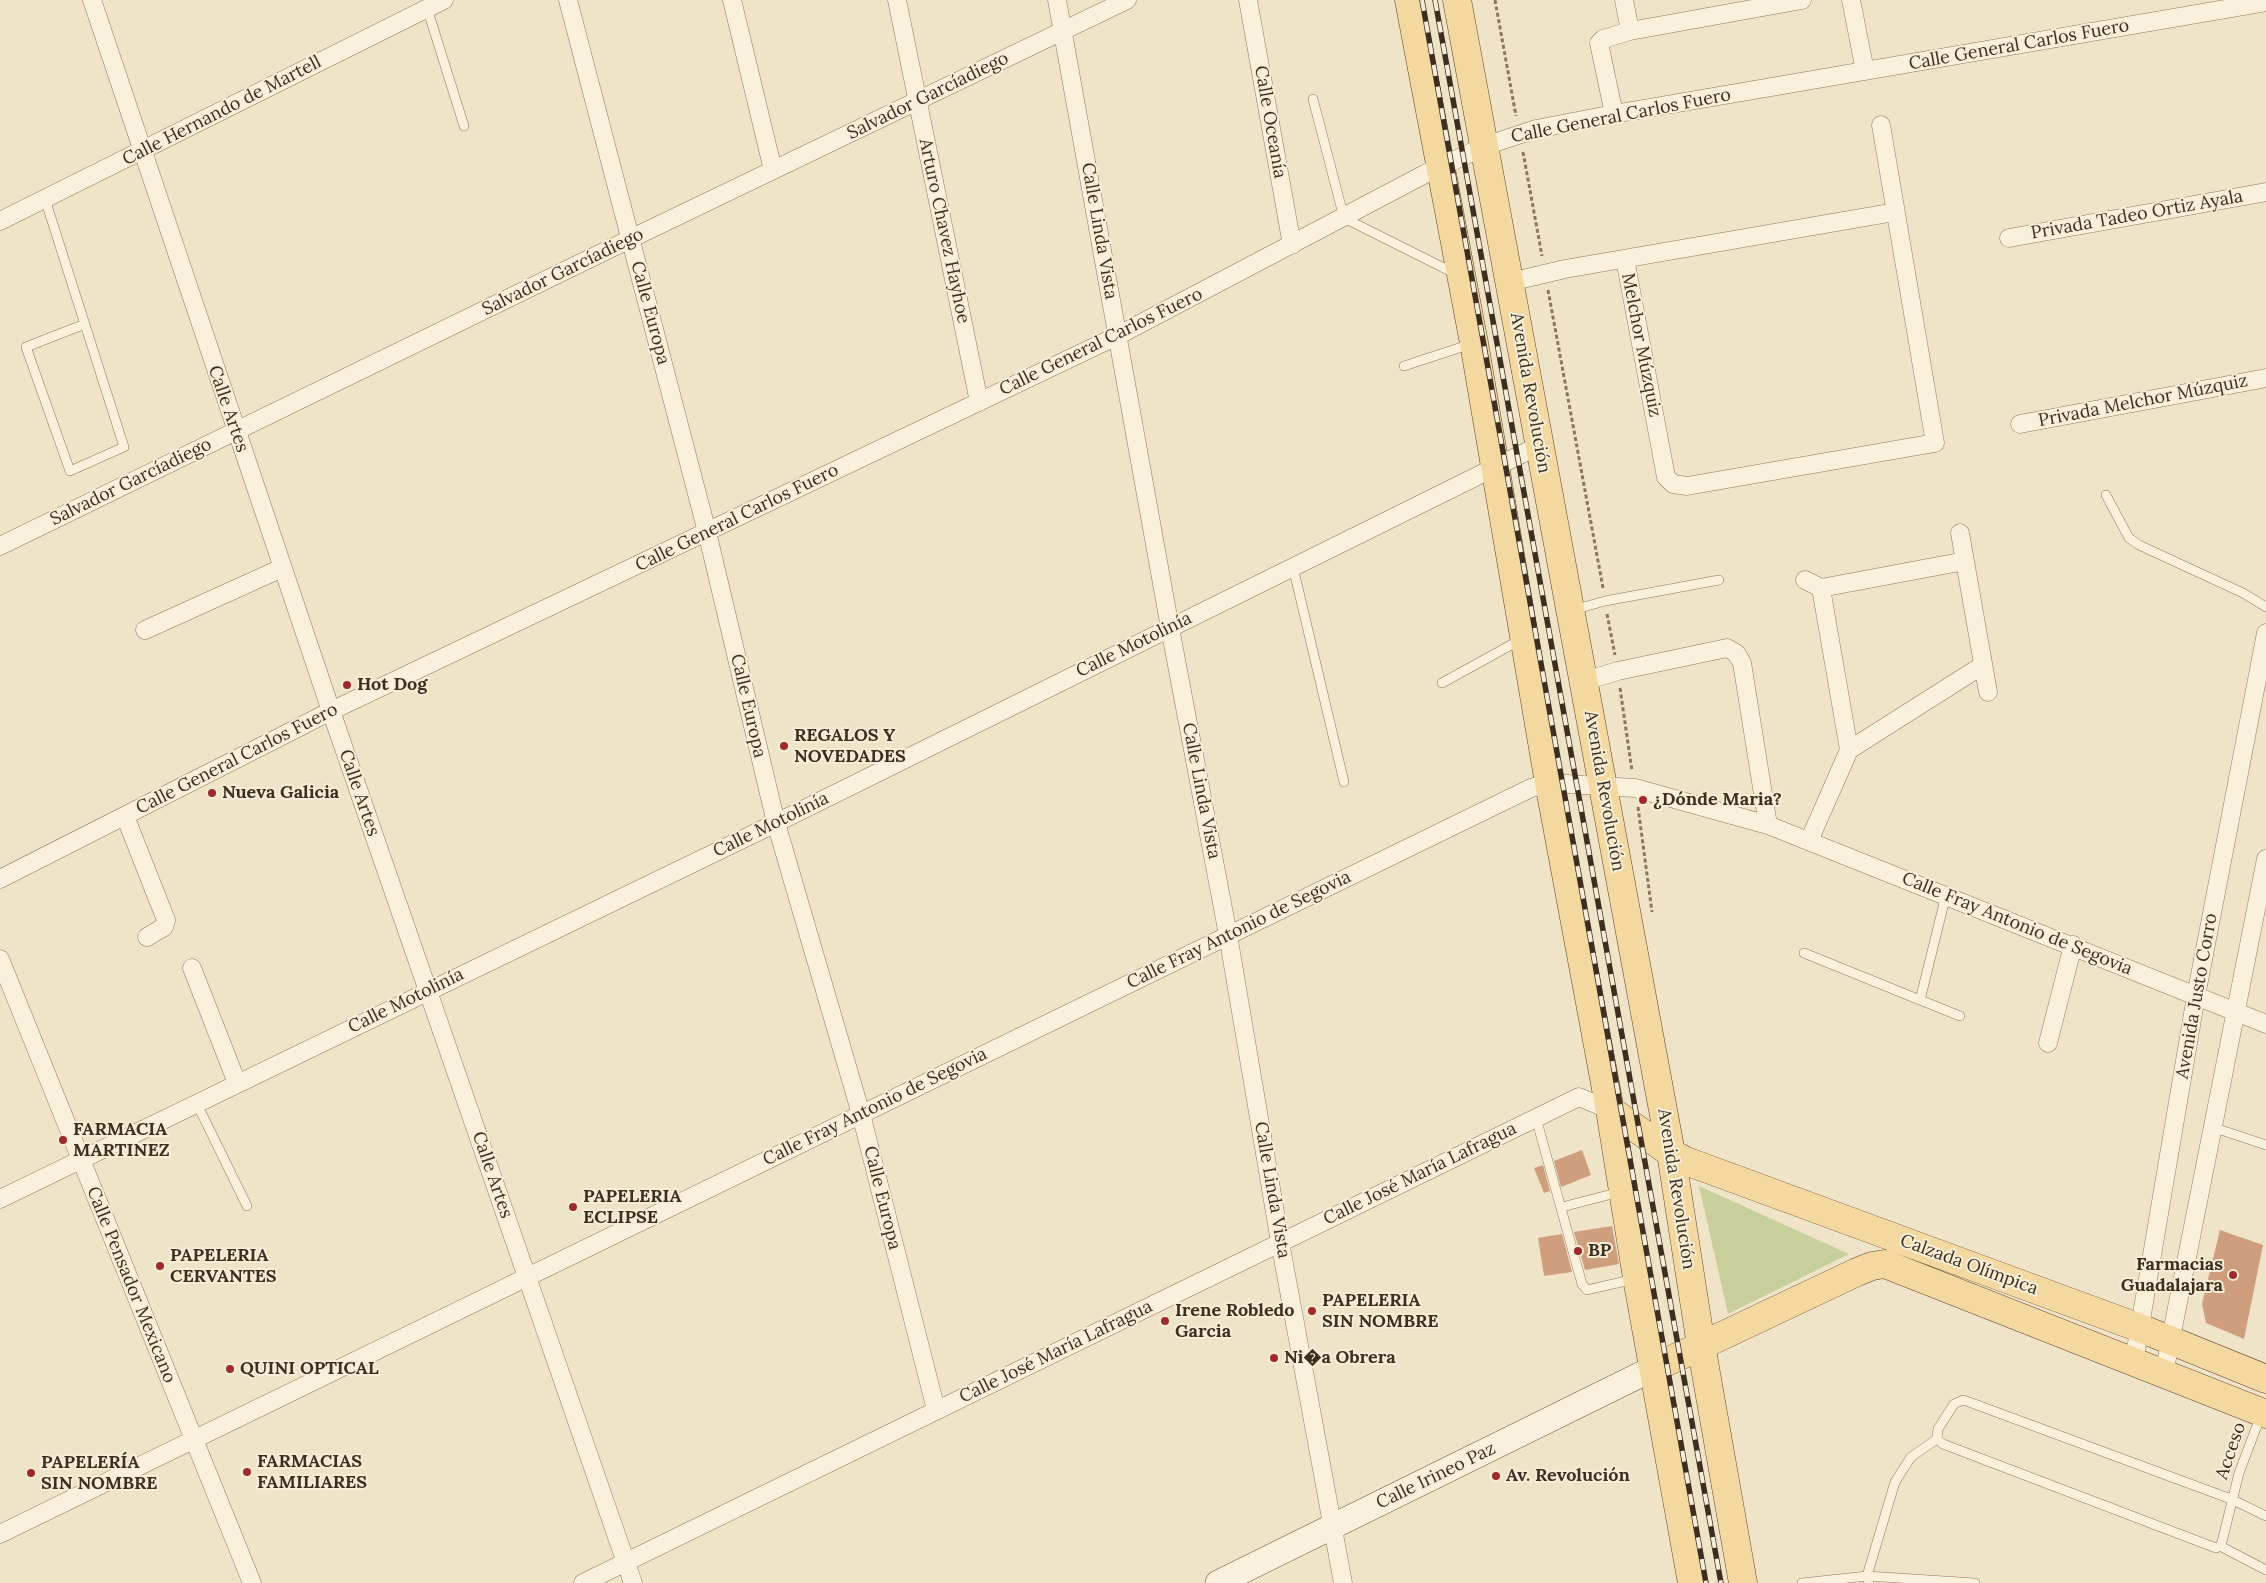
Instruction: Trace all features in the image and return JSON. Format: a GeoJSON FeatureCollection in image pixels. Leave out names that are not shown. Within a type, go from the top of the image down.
{"type":"FeatureCollection","features":[{"type":"Feature","properties":{"kind":"main road"},"geometry":{"type":"LineString","coordinates":[[1409,0],[1474,343],[1549,783],[1610,1110],[1637,1278],[1692,1583]]}},
{"type":"Feature","properties":{"kind":"main road","name":"Avenida Revolución"},"geometry":{"type":"LineString","coordinates":[[1457,0],[1540,445],[1569,612],[1584,681],[1671,1153],[1701,1345],[1743,1583]]}},
{"type":"Feature","properties":{"kind":"main road","name":"Calzada Olímpica"},"geometry":{"type":"LineString","coordinates":[[1610,1110],[1671,1153],[1686,1161],[2140,1328],[2266,1379]]}},
{"type":"Feature","properties":{"kind":"main road","name":"Calzada Olímpica"},"geometry":{"type":"LineString","coordinates":[[1654,1368],[1864,1269],[1885,1264],[2264,1414]]}},
{"type":"Feature","properties":{"kind":"street","name":"Calle Artes"},"geometry":{"type":"LineString","coordinates":[[92,0],[235,431],[633,1583]]}},
{"type":"Feature","properties":{"kind":"street","name":"Calle Hernando de Martell"},"geometry":{"type":"LineString","coordinates":[[0,222],[444,0]]}},
{"type":"Feature","properties":{"kind":"street","name":"Calle Europa"},"geometry":{"type":"LineString","coordinates":[[568,0],[707,532],[776,822],[861,1114],[936,1410]]}},
{"type":"Feature","properties":{"kind":"street"},"geometry":{"type":"LineString","coordinates":[[732,0],[773,170]]}},
{"type":"Feature","properties":{"kind":"street","name":"Arturo Chavez Hayhoe"},"geometry":{"type":"LineString","coordinates":[[897,0],[979,402]]}},
{"type":"Feature","properties":{"kind":"street","name":"Calle Linda Vista"},"geometry":{"type":"LineString","coordinates":[[1057,0],[1170,628],[1228,935],[1280,1242],[1343,1583]]}},
{"type":"Feature","properties":{"kind":"street","name":"Salvador Garcíadiego"},"geometry":{"type":"LineString","coordinates":[[0,546],[630,238],[1127,0]]}},
{"type":"Feature","properties":{"kind":"street","name":"Calle Oceanía"},"geometry":{"type":"LineString","coordinates":[[1248,0],[1292,245]]}},
{"type":"Feature","properties":{"kind":"street"},"geometry":{"type":"LineString","coordinates":[[1624,0],[1630,31]]}},
{"type":"Feature","properties":{"kind":"street"},"geometry":{"type":"LineString","coordinates":[[1614,114],[1599,44],[1603,38],[1630,31],[1802,0]]}},
{"type":"Feature","properties":{"kind":"street"},"geometry":{"type":"LineString","coordinates":[[1851,0],[1865,71]]}},
{"type":"Feature","properties":{"kind":"street","name":"Calle General Carlos Fuero"},"geometry":{"type":"LineString","coordinates":[[0,879],[331,711],[1117,336],[1440,167],[1484,146],[1519,134],[1614,114],[2266,2]]}},
{"type":"Feature","properties":{"kind":"street"},"geometry":{"type":"LineString","coordinates":[[1625,259],[1895,212],[1881,125]]}},
{"type":"Feature","properties":{"kind":"street","name":"Privada Tadeo Ortiz Ayala"},"geometry":{"type":"LineString","coordinates":[[2009,238],[2266,192]]}},
{"type":"Feature","properties":{"kind":"street","name":"Melchor Múzquiz"},"geometry":{"type":"LineString","coordinates":[[1510,282],[1545,273],[1625,259],[1666,477],[1673,484],[1687,486],[1935,443],[1895,212]]}},
{"type":"Feature","properties":{"kind":"street","name":"Privada Melchor Múzquiz"},"geometry":{"type":"LineString","coordinates":[[2020,424],[2266,378]]}},
{"type":"Feature","properties":{"kind":"street","name":"Calle Motolinía"},"geometry":{"type":"LineString","coordinates":[[0,1200],[427,990],[776,822],[1540,445]]}},
{"type":"Feature","properties":{"kind":"street"},"geometry":{"type":"LineString","coordinates":[[1960,533],[1988,692]]}},
{"type":"Feature","properties":{"kind":"street"},"geometry":{"type":"LineString","coordinates":[[1849,750],[1813,584],[1965,561]]}},
{"type":"Feature","properties":{"kind":"street"},"geometry":{"type":"LineString","coordinates":[[144,630],[282,568]]}},
{"type":"Feature","properties":{"kind":"street","name":"Avenida Justo Corro"},"geometry":{"type":"LineString","coordinates":[[2134,1361],[2196,996],[2262,677],[2266,633]]}},
{"type":"Feature","properties":{"kind":"street"},"geometry":{"type":"LineString","coordinates":[[1584,681],[1618,671],[1727,648],[1736,653],[1742,663],[1768,825]]}},
{"type":"Feature","properties":{"kind":"street"},"geometry":{"type":"LineString","coordinates":[[1809,841],[1849,750],[1984,665]]}},
{"type":"Feature","properties":{"kind":"street","name":"Calle Fray Antonio de Segovia"},"geometry":{"type":"LineString","coordinates":[[0,1534],[1531,788],[1549,783],[1635,788],[1768,825],[2073,945],[2266,1024]]}},
{"type":"Feature","properties":{"kind":"street"},"geometry":{"type":"LineString","coordinates":[[124,816],[166,920],[164,927],[148,937]]}},
{"type":"Feature","properties":{"kind":"street"},"geometry":{"type":"LineString","coordinates":[[2164,1373],[2266,860]]}},
{"type":"Feature","properties":{"kind":"street"},"geometry":{"type":"LineString","coordinates":[[2048,1043],[2073,945]]}},
{"type":"Feature","properties":{"kind":"street","name":"Calle Pensador Mexicano"},"geometry":{"type":"LineString","coordinates":[[0,959],[252,1583]]}},
{"type":"Feature","properties":{"kind":"street"},"geometry":{"type":"LineString","coordinates":[[192,968],[237,1084]]}},
{"type":"Feature","properties":{"kind":"street","name":"Calle José María Lafragua"},"geometry":{"type":"LineString","coordinates":[[583,1583],[1579,1096],[1610,1110]]}},
{"type":"Feature","properties":{"kind":"street","name":"Calle Irineo Paz"},"geometry":{"type":"LineString","coordinates":[[1218,1583],[1654,1368]]}},
{"type":"Feature","properties":{"kind":"lane"},"geometry":{"type":"LineString","coordinates":[[427,8],[464,126]]}},
{"type":"Feature","properties":{"kind":"lane"},"geometry":{"type":"LineString","coordinates":[[1313,99],[1344,218],[1461,276]]}},
{"type":"Feature","properties":{"kind":"lane"},"geometry":{"type":"LineString","coordinates":[[45,199],[124,446],[70,471],[26,347],[84,324]]}},
{"type":"Feature","properties":{"kind":"lane"},"geometry":{"type":"LineString","coordinates":[[1404,366],[1474,343]]}},
{"type":"Feature","properties":{"kind":"lane"},"geometry":{"type":"LineString","coordinates":[[2106,495],[2129,538],[2139,546],[2242,593],[2266,607]]}},
{"type":"Feature","properties":{"kind":"lane"},"geometry":{"type":"LineString","coordinates":[[1294,566],[1344,782]]}},
{"type":"Feature","properties":{"kind":"lane"},"geometry":{"type":"LineString","coordinates":[[1569,612],[1605,602],[1720,580]]}},
{"type":"Feature","properties":{"kind":"lane"},"geometry":{"type":"LineString","coordinates":[[1442,683],[1525,637]]}},
{"type":"Feature","properties":{"kind":"lane"},"geometry":{"type":"LineString","coordinates":[[1920,1000],[1946,895]]}},
{"type":"Feature","properties":{"kind":"lane"},"geometry":{"type":"LineString","coordinates":[[1804,953],[1960,1016]]}},
{"type":"Feature","properties":{"kind":"lane"},"geometry":{"type":"LineString","coordinates":[[197,1104],[247,1206]]}},
{"type":"Feature","properties":{"kind":"lane"},"geometry":{"type":"LineString","coordinates":[[1536,1118],[1585,1288],[1591,1290],[1637,1278]]}},
{"type":"Feature","properties":{"kind":"lane"},"geometry":{"type":"LineString","coordinates":[[2212,1127],[2266,1145]]}},
{"type":"Feature","properties":{"kind":"lane"},"geometry":{"type":"LineString","coordinates":[[1562,1207],[1624,1192]]}},
{"type":"Feature","properties":{"kind":"lane"},"geometry":{"type":"LineString","coordinates":[[1868,1579],[1895,1482],[1911,1457],[1936,1438],[1938,1429],[1954,1404],[1963,1400],[2231,1500],[2266,1516]]}},
{"type":"Feature","properties":{"kind":"lane","name":"Acceso"},"geometry":{"type":"LineString","coordinates":[[2220,1546],[2231,1500],[2264,1414]]}},
{"type":"Feature","properties":{"kind":"lane"},"geometry":{"type":"LineString","coordinates":[[1936,1438],[1943,1444],[2209,1547],[2220,1546],[2266,1570]]}},
{"type":"Feature","properties":{"kind":"lane"},"geometry":{"type":"LineString","coordinates":[[1802,1583],[1868,1579],[1975,1583]]}},
{"type":"Feature","properties":{"kind":"path"},"geometry":{"type":"LineString","coordinates":[[1495,0],[1618,671],[1635,788]]}},
{"type":"Feature","properties":{"kind":"green space"},"geometry":{"type":"Polygon","coordinates":[[[1699,1186],[1849,1254],[1728,1314],[1699,1186]]]}},
{"type":"Feature","properties":{"kind":"building"},"geometry":{"type":"Polygon","coordinates":[[[1582,1150],[1591,1175],[1561,1187],[1554,1161],[1582,1150]]]}},
{"type":"Feature","properties":{"kind":"building"},"geometry":{"type":"Polygon","coordinates":[[[1543,1165],[1550,1191],[1544,1193],[1534,1168],[1543,1165]]]}},
{"type":"Feature","properties":{"kind":"building"},"geometry":{"type":"Polygon","coordinates":[[[1612,1226],[1619,1264],[1585,1270],[1574,1232],[1612,1226]]]}},
{"type":"Feature","properties":{"kind":"building","name":"Farmacias Guadalajara"},"geometry":{"type":"Polygon","coordinates":[[[2220,1230],[2263,1245],[2244,1339],[2206,1323],[2202,1304],[2220,1230]]]}},
{"type":"Feature","properties":{"kind":"building"},"geometry":{"type":"Polygon","coordinates":[[[1562,1234],[1572,1272],[1544,1276],[1538,1238],[1562,1234]]]}},
{"type":"Feature","properties":{"kind":"railway"},"geometry":{"type":"LineString","coordinates":[[1422,0],[1706,1583]]}},
{"type":"Feature","properties":{"kind":"railway"},"geometry":{"type":"LineString","coordinates":[[1435,0],[1721,1583]]}},
{"type":"Feature","properties":{"kind":"place","name":"Hot Dog"},"geometry":{"type":"Point","coordinates":[347,685]}},
{"type":"Feature","properties":{"kind":"place","name":"REGALOS Y NOVEDADES"},"geometry":{"type":"Point","coordinates":[784,746]}},
{"type":"Feature","properties":{"kind":"place","name":"Nueva Galicia"},"geometry":{"type":"Point","coordinates":[212,793]}},
{"type":"Feature","properties":{"kind":"place","name":"¿Dónde Maria?"},"geometry":{"type":"Point","coordinates":[1643,800]}},
{"type":"Feature","properties":{"kind":"place","name":"FARMACIA MARTINEZ"},"geometry":{"type":"Point","coordinates":[63,1140]}},
{"type":"Feature","properties":{"kind":"place","name":"PAPELERIA ECLIPSE"},"geometry":{"type":"Point","coordinates":[573,1207]}},
{"type":"Feature","properties":{"kind":"place","name":"BP"},"geometry":{"type":"Point","coordinates":[1578,1251]}},
{"type":"Feature","properties":{"kind":"place","name":"PAPELERIA CERVANTES"},"geometry":{"type":"Point","coordinates":[160,1266]}},
{"type":"Feature","properties":{"kind":"place","name":"Farmacias Guadalajara"},"geometry":{"type":"Point","coordinates":[2233,1275]}},
{"type":"Feature","properties":{"kind":"place","name":"PAPELERIA SIN NOMBRE"},"geometry":{"type":"Point","coordinates":[1312,1311]}},
{"type":"Feature","properties":{"kind":"place","name":"Irene Robledo Garcia"},"geometry":{"type":"Point","coordinates":[1165,1321]}},
{"type":"Feature","properties":{"kind":"place","name":"Ni�a Obrera"},"geometry":{"type":"Point","coordinates":[1274,1358]}},
{"type":"Feature","properties":{"kind":"place","name":"QUINI OPTICAL"},"geometry":{"type":"Point","coordinates":[230,1369]}},
{"type":"Feature","properties":{"kind":"place","name":"FARMACIAS FAMILIARES"},"geometry":{"type":"Point","coordinates":[247,1472]}},
{"type":"Feature","properties":{"kind":"place","name":"PAPELERÍA SIN NOMBRE"},"geometry":{"type":"Point","coordinates":[31,1473]}},
{"type":"Feature","properties":{"kind":"place","name":"Av. Revolución"},"geometry":{"type":"Point","coordinates":[1496,1476]}}]}
